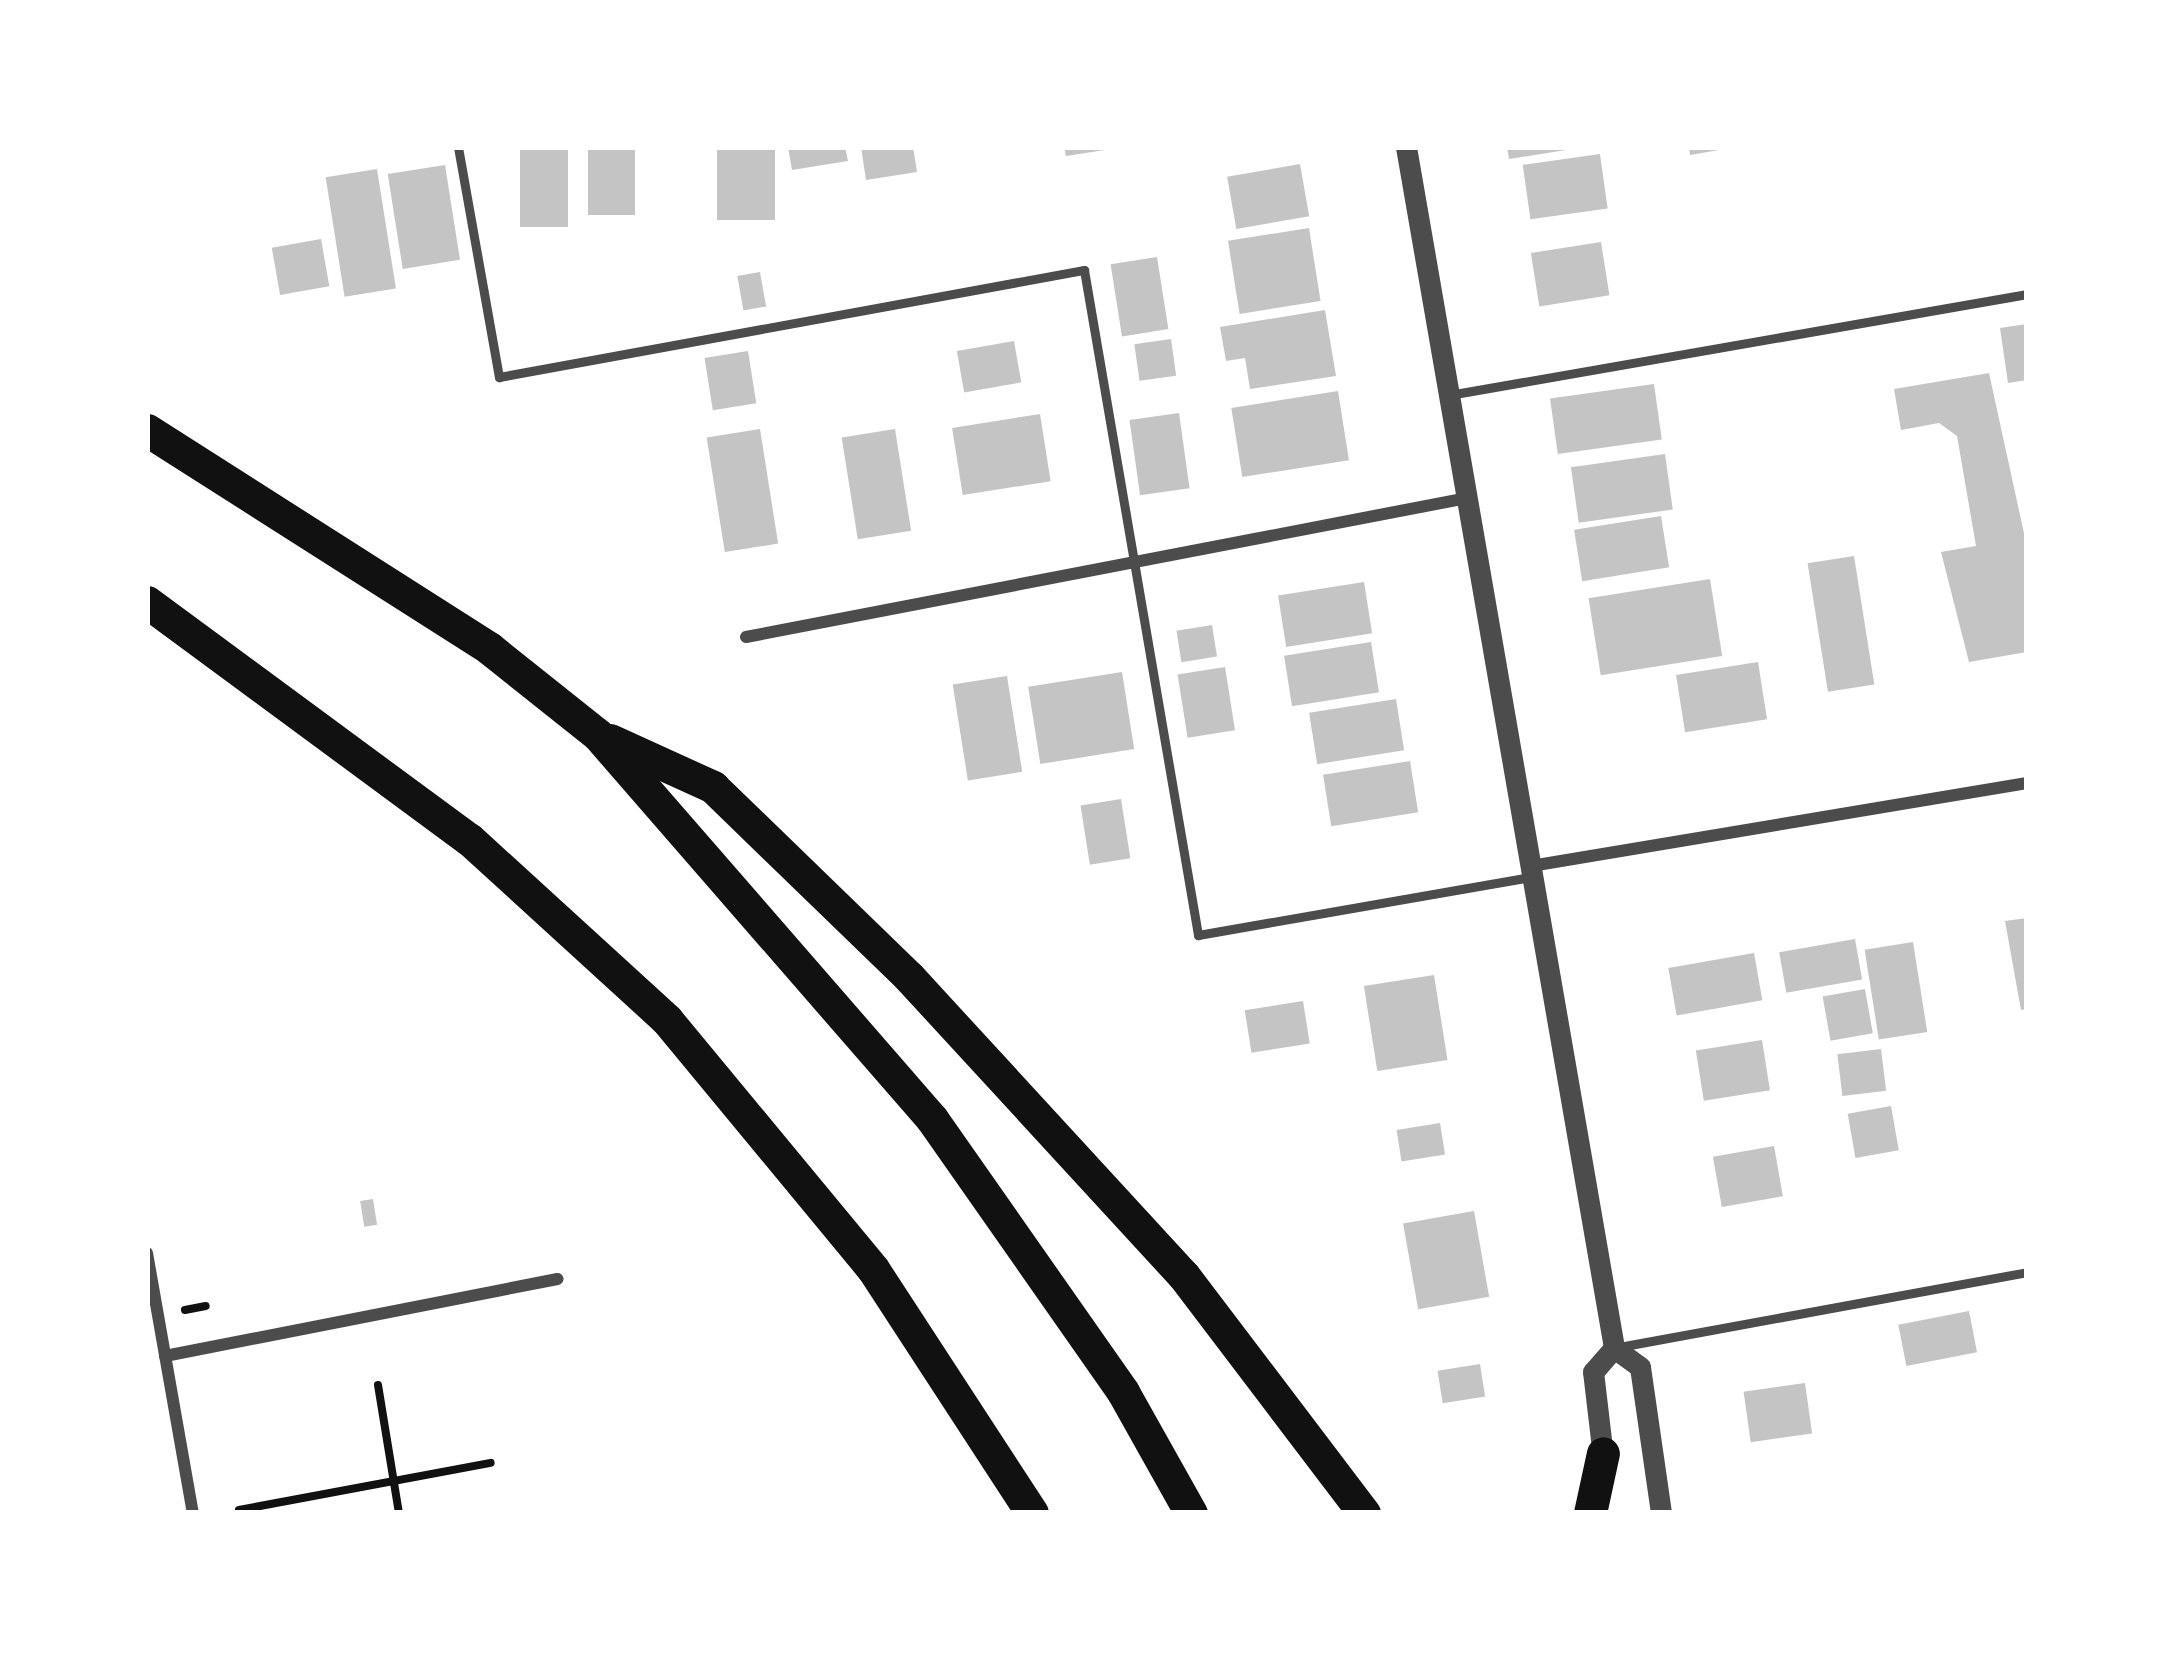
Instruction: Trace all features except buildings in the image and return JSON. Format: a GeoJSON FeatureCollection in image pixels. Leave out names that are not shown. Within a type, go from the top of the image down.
{"type":"FeatureCollection","features":[{"type":"Feature","properties":{"kind":"highway"},"geometry":{"type":"LineString","coordinates":[[147,430],[489,648],[598,735],[932,1119],[1123,1392],[1191,1513]]}},
{"type":"Feature","properties":{"kind":"highway"},"geometry":{"type":"LineString","coordinates":[[147,602],[469,839],[667,1019],[873,1269],[1032,1513]]}},
{"type":"Feature","properties":{"kind":"highway"},"geometry":{"type":"LineString","coordinates":[[598,735],[713,787],[909,977],[1184,1276],[1364,1513]]}},
{"type":"Feature","properties":{"kind":"highway"},"geometry":{"type":"LineString","coordinates":[[1590,1513],[1603,1453]]}},
{"type":"Feature","properties":{"kind":"street"},"geometry":{"type":"LineString","coordinates":[[1406,147],[1614,1348],[1640,1367],[1661,1513]]}},
{"type":"Feature","properties":{"kind":"street"},"geometry":{"type":"LineString","coordinates":[[746,637],[1467,498]]}},
{"type":"Feature","properties":{"kind":"street"},"geometry":{"type":"LineString","coordinates":[[1532,872],[2027,783]]}},
{"type":"Feature","properties":{"kind":"street"},"geometry":{"type":"LineString","coordinates":[[147,1253],[193,1513]]}},
{"type":"Feature","properties":{"kind":"street"},"geometry":{"type":"LineString","coordinates":[[165,1356],[558,1279]]}},
{"type":"Feature","properties":{"kind":"street"},"geometry":{"type":"LineString","coordinates":[[1606,1513],[1593,1372],[1614,1348]]}},
{"type":"Feature","properties":{"kind":"lane"},"geometry":{"type":"LineString","coordinates":[[458,147],[499,377],[1084,270],[1198,935],[1532,872]]}},
{"type":"Feature","properties":{"kind":"lane"},"geometry":{"type":"LineString","coordinates":[[1449,395],[2027,294]]}},
{"type":"Feature","properties":{"kind":"lane"},"geometry":{"type":"LineString","coordinates":[[1614,1348],[2027,1272]]}},
{"type":"Feature","properties":{"kind":"path"},"geometry":{"type":"LineString","coordinates":[[185,1310],[206,1306]]}},
{"type":"Feature","properties":{"kind":"path"},"geometry":{"type":"LineString","coordinates":[[378,1385],[400,1513]]}},
{"type":"Feature","properties":{"kind":"path"},"geometry":{"type":"LineString","coordinates":[[239,1510],[491,1463]]}}]}
